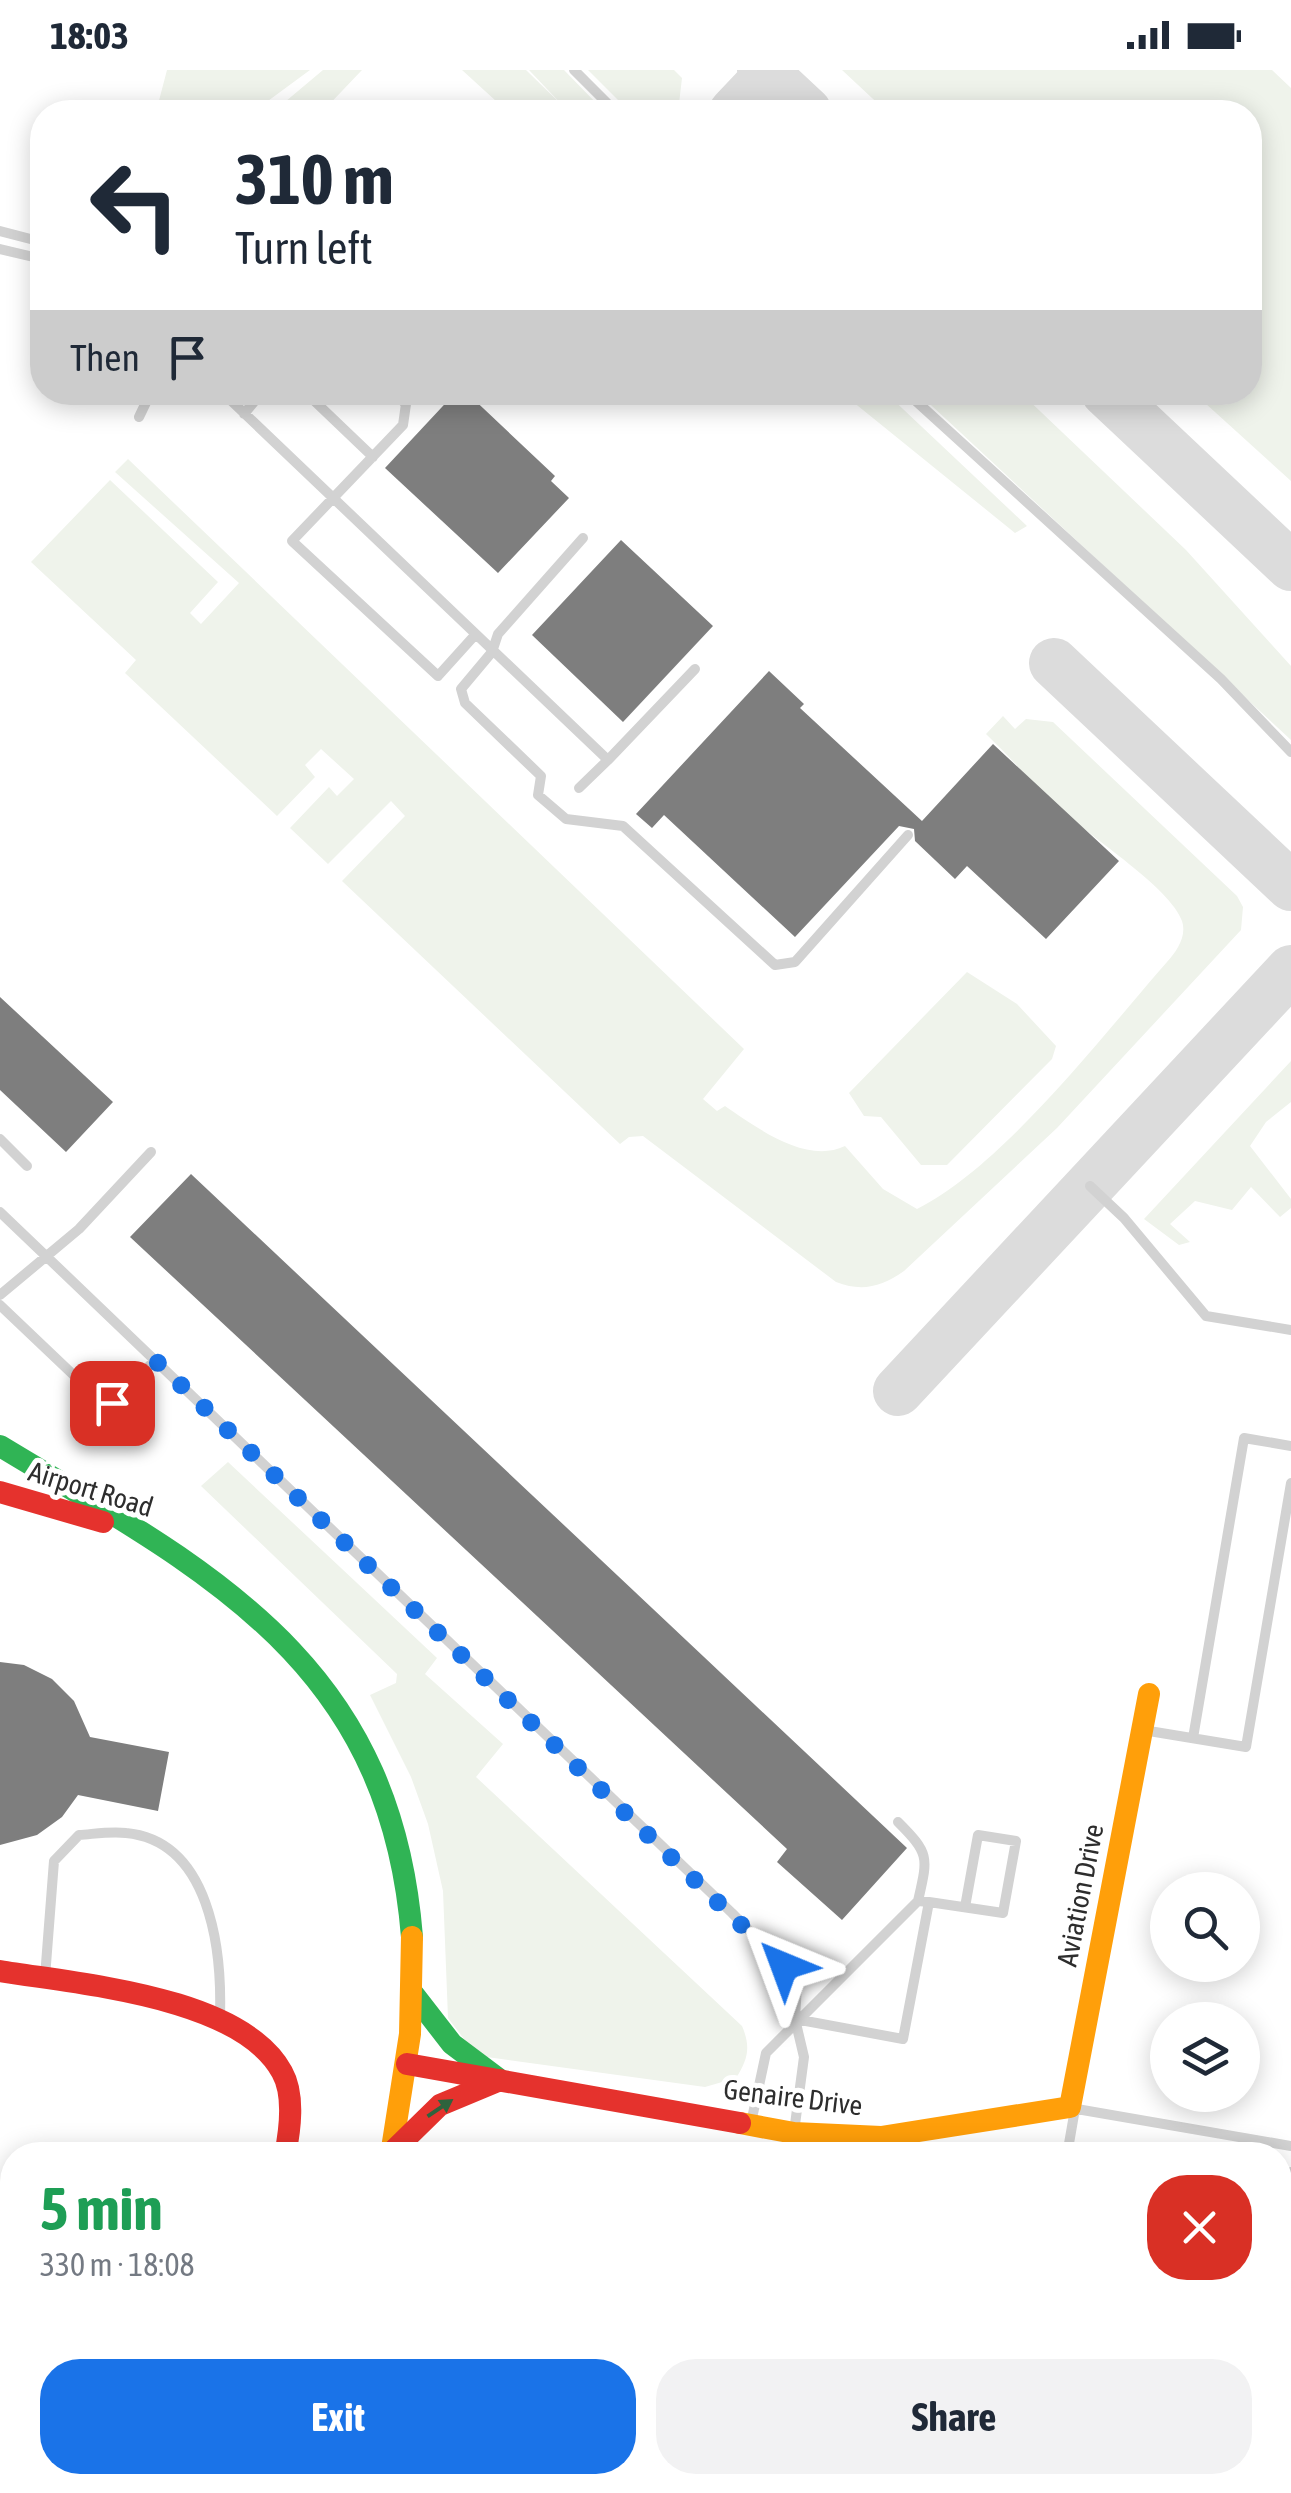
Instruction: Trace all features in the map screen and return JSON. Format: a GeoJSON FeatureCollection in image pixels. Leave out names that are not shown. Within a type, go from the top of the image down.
{"type":"FeatureCollection","features":[{"type":"Feature","properties":{"kind":"street"},"geometry":{"type":"LineString","coordinates":[[0,1446],[164,1544],[267,1621],[342,1717],[374,1778],[404,1873],[411,1914],[414,1995],[408,2064],[393,2142]]}},
{"type":"Feature","properties":{"kind":"street","name":"Airport Road"},"geometry":{"type":"LineString","coordinates":[[0,1492],[64,1508],[164,1544]]}},
{"type":"Feature","properties":{"kind":"street","name":"Aviation Drive"},"geometry":{"type":"LineString","coordinates":[[1072,2108],[1149,1694]]}},
{"type":"Feature","properties":{"kind":"street"},"geometry":{"type":"LineString","coordinates":[[0,1970],[198,2011],[256,2039],[282,2071],[289,2102],[286,2142]]}},
{"type":"Feature","properties":{"kind":"street"},"geometry":{"type":"LineString","coordinates":[[414,1995],[452,2044],[500,2080]]}},
{"type":"Feature","properties":{"kind":"street","name":"Genaire Drive"},"geometry":{"type":"LineString","coordinates":[[408,2064],[794,2133],[881,2136],[1072,2108]]}},
{"type":"Feature","properties":{"kind":"street"},"geometry":{"type":"LineString","coordinates":[[403,2142],[440,2105],[500,2080]]}},
{"type":"Feature","properties":{"kind":"lane"},"geometry":{"type":"LineString","coordinates":[[574,70],[604,100]]}},
{"type":"Feature","properties":{"kind":"lane"},"geometry":{"type":"LineString","coordinates":[[0,231],[30,239]]}},
{"type":"Feature","properties":{"kind":"lane"},"geometry":{"type":"LineString","coordinates":[[0,249],[30,257]]}},
{"type":"Feature","properties":{"kind":"lane"},"geometry":{"type":"LineString","coordinates":[[139,417],[144,405]]}},
{"type":"Feature","properties":{"kind":"lane"},"geometry":{"type":"LineString","coordinates":[[235,405],[608,760]]}},
{"type":"Feature","properties":{"kind":"lane"},"geometry":{"type":"LineString","coordinates":[[244,414],[251,405]]}},
{"type":"Feature","properties":{"kind":"lane"},"geometry":{"type":"LineString","coordinates":[[318,405],[372,457]]}},
{"type":"Feature","properties":{"kind":"lane"},"geometry":{"type":"LineString","coordinates":[[406,405],[403,425],[292,541],[438,676],[475,635]]}},
{"type":"Feature","properties":{"kind":"lane"},"geometry":{"type":"LineString","coordinates":[[920,405],[1221,680],[1291,752]]}},
{"type":"Feature","properties":{"kind":"lane"},"geometry":{"type":"LineString","coordinates":[[584,538],[498,634],[492,652],[462,689],[464,703],[542,776],[538,795],[566,819],[622,826],[774,965],[795,962],[908,835]]}},
{"type":"Feature","properties":{"kind":"lane"},"geometry":{"type":"LineString","coordinates":[[580,788],[695,669]]}},
{"type":"Feature","properties":{"kind":"lane"},"geometry":{"type":"LineString","coordinates":[[0,1140],[27,1166]]}},
{"type":"Feature","properties":{"kind":"lane"},"geometry":{"type":"LineString","coordinates":[[0,1295],[78,1230],[151,1152]]}},
{"type":"Feature","properties":{"kind":"lane"},"geometry":{"type":"LineString","coordinates":[[1090,1186],[1124,1218],[1206,1316],[1291,1330]]}},
{"type":"Feature","properties":{"kind":"lane"},"geometry":{"type":"LineString","coordinates":[[0,1212],[784,1966],[796,1985],[795,2019],[804,2056],[794,2133]]}},
{"type":"Feature","properties":{"kind":"lane"},"geometry":{"type":"LineString","coordinates":[[0,1305],[104,1404],[112,1403],[155,1360]]}},
{"type":"Feature","properties":{"kind":"lane"},"geometry":{"type":"LineString","coordinates":[[1193,1738],[1244,1438],[1291,1446]]}},
{"type":"Feature","properties":{"kind":"lane"},"geometry":{"type":"LineString","coordinates":[[1142,1730],[1246,1748],[1291,1483]]}},
{"type":"Feature","properties":{"kind":"lane"},"geometry":{"type":"LineString","coordinates":[[795,2019],[903,2038],[924,1901],[926,1859],[923,1846],[898,1822]]}},
{"type":"Feature","properties":{"kind":"lane"},"geometry":{"type":"LineString","coordinates":[[46,1980],[54,1862],[79,1835],[128,1832],[172,1849],[195,1873],[221,1976],[220,2022]]}},
{"type":"Feature","properties":{"kind":"lane"},"geometry":{"type":"LineString","coordinates":[[924,1901],[1003,1913],[1016,1841],[978,1835],[965,1907]]}},
{"type":"Feature","properties":{"kind":"lane"},"geometry":{"type":"LineString","coordinates":[[751,2124],[766,2053],[795,2019],[924,1901]]}},
{"type":"Feature","properties":{"kind":"lane"},"geometry":{"type":"LineString","coordinates":[[1068,2142],[1072,2108]]}},
{"type":"Feature","properties":{"kind":"lane","name":"Genaire Drive"},"geometry":{"type":"LineString","coordinates":[[1072,2108],[1268,2142]]}},
{"type":"Feature","properties":{"kind":"shaded area"},"geometry":{"type":"Polygon","coordinates":[[[167,70],[310,70],[269,100],[159,100],[167,70]]]}},
{"type":"Feature","properties":{"kind":"shaded area"},"geometry":{"type":"Polygon","coordinates":[[[323,70],[362,70],[333,100],[287,100],[323,70]]]}},
{"type":"Feature","properties":{"kind":"shaded area"},"geometry":{"type":"Polygon","coordinates":[[[462,70],[526,70],[557,100],[495,100],[462,70]]]}},
{"type":"Feature","properties":{"kind":"shaded area"},"geometry":{"type":"Polygon","coordinates":[[[529,70],[564,70],[593,100],[557,100],[529,70]]]}},
{"type":"Feature","properties":{"kind":"shaded area"},"geometry":{"type":"Polygon","coordinates":[[[588,70],[674,70],[682,78],[679,100],[618,100],[588,70]]]}},
{"type":"Feature","properties":{"kind":"shaded area"},"geometry":{"type":"Polygon","coordinates":[[[842,70],[1272,70],[1291,88],[1291,481],[1207,405],[1262,405],[1262,100],[874,100],[842,70]]]}},
{"type":"Feature","properties":{"kind":"shaded area"},"geometry":{"type":"Polygon","coordinates":[[[857,405],[899,405],[1027,526],[1015,533],[857,405]]]}},
{"type":"Feature","properties":{"kind":"shaded area"},"geometry":{"type":"Polygon","coordinates":[[[931,405],[1034,405],[1186,550],[1291,666],[1291,740],[931,405]]]}},
{"type":"Feature","properties":{"kind":"shaded area"},"geometry":{"type":"Polygon","coordinates":[[[128,459],[744,1049],[703,1099],[717,1111],[725,1106],[766,1133],[798,1147],[830,1151],[845,1146],[883,1189],[917,1209],[983,1163],[1050,1097],[1171,958],[1183,932],[1182,921],[1163,894],[1063,811],[986,734],[1003,716],[1015,729],[1026,719],[1053,722],[1237,896],[1243,907],[1241,930],[1057,1128],[904,1271],[871,1286],[836,1282],[643,1136],[629,1137],[620,1144],[342,881],[405,816],[391,801],[328,864],[290,828],[329,787],[337,796],[354,779],[321,749],[305,765],[315,777],[277,816],[125,673],[136,660],[31,562],[110,480],[218,582],[190,613],[201,624],[239,583],[115,472],[128,459]]]}},
{"type":"Feature","properties":{"kind":"shaded area"},"geometry":{"type":"Polygon","coordinates":[[[967,972],[1017,1004],[1056,1046],[1052,1059],[947,1165],[921,1165],[881,1117],[864,1116],[849,1093],[967,972]]]}},
{"type":"Feature","properties":{"kind":"shaded area"},"geometry":{"type":"Polygon","coordinates":[[[1291,1061],[1291,1102],[1266,1122],[1250,1146],[1291,1199],[1291,1208],[1280,1217],[1251,1187],[1232,1210],[1195,1201],[1170,1224],[1190,1242],[1179,1245],[1144,1219],[1291,1061]]]}},
{"type":"Feature","properties":{"kind":"shaded area"},"geometry":{"type":"Polygon","coordinates":[[[228,1462],[437,1658],[425,1674],[503,1744],[476,1777],[742,2026],[747,2053],[736,2078],[705,2087],[487,2057],[467,2043],[448,2018],[443,1891],[428,1824],[411,1777],[370,1695],[396,1683],[397,1674],[201,1486],[228,1462]]]}},
{"type":"Feature","properties":{"kind":"building"},"geometry":{"type":"Polygon","coordinates":[[[444,405],[480,405],[555,476],[551,481],[569,498],[498,573],[385,468],[444,405]]]}},
{"type":"Feature","properties":{"kind":"building"},"geometry":{"type":"Polygon","coordinates":[[[621,540],[713,626],[623,722],[532,635],[621,540]]]}},
{"type":"Feature","properties":{"kind":"building"},"geometry":{"type":"Polygon","coordinates":[[[769,671],[804,704],[800,708],[922,821],[993,744],[1119,861],[1046,939],[967,866],[955,879],[915,841],[914,829],[899,826],[795,937],[664,815],[652,828],[636,814],[769,671]]]}},
{"type":"Feature","properties":{"kind":"building"},"geometry":{"type":"Polygon","coordinates":[[[0,997],[113,1102],[66,1152],[0,1090],[0,997]]]}},
{"type":"Feature","properties":{"kind":"building"},"geometry":{"type":"Polygon","coordinates":[[[191,1174],[907,1848],[842,1920],[777,1862],[787,1849],[130,1237],[191,1174]]]}},
{"type":"Feature","properties":{"kind":"building"},"geometry":{"type":"Polygon","coordinates":[[[0,1662],[24,1665],[52,1679],[74,1701],[90,1737],[169,1752],[158,1811],[78,1795],[62,1817],[37,1835],[0,1845],[0,1662]]]}},
{"type":"Feature","properties":{"kind":"taxiway"},"geometry":{"type":"LineString","coordinates":[[762,70],[794,100]]}},
{"type":"Feature","properties":{"kind":"taxiway"},"geometry":{"type":"LineString","coordinates":[[745,100],[768,76]]}},
{"type":"Feature","properties":{"kind":"taxiway"},"geometry":{"type":"LineString","coordinates":[[1120,405],[1291,566]]}},
{"type":"Feature","properties":{"kind":"taxiway"},"geometry":{"type":"LineString","coordinates":[[1054,663],[1291,886]]}},
{"type":"Feature","properties":{"kind":"taxiway"},"geometry":{"type":"LineString","coordinates":[[898,1391],[1291,970]]}},
{"type":"Feature","properties":{"kind":"traffic: fast"},"geometry":{"type":"LineString","coordinates":[[0,1446],[150,1537],[217,1584],[276,1636],[327,1694],[368,1762],[397,1842],[412,1937]]}},
{"type":"Feature","properties":{"kind":"traffic: fast"},"geometry":{"type":"LineString","coordinates":[[414,1995],[452,2044],[500,2080]]}},
{"type":"Feature","properties":{"kind":"traffic: slow"},"geometry":{"type":"LineString","coordinates":[[740,2123],[794,2133],[881,2137],[1070,2107],[1149,1694]]}},
{"type":"Feature","properties":{"kind":"traffic: slow"},"geometry":{"type":"LineString","coordinates":[[393,2142],[410,2034],[412,1937]]}},
{"type":"Feature","properties":{"kind":"traffic: jam"},"geometry":{"type":"LineString","coordinates":[[0,1492],[103,1522]]}},
{"type":"Feature","properties":{"kind":"traffic: jam"},"geometry":{"type":"LineString","coordinates":[[0,1971],[154,1998],[231,2026],[261,2046],[282,2072],[289,2091],[287,2142]]}},
{"type":"Feature","properties":{"kind":"traffic: jam"},"geometry":{"type":"LineString","coordinates":[[407,2064],[740,2123]]}},
{"type":"Feature","properties":{"kind":"traffic: jam"},"geometry":{"type":"LineString","coordinates":[[402,2142],[440,2105],[500,2080]]}},
{"type":"Feature","properties":{"kind":"route"},"geometry":{"type":"LineString","coordinates":[[112,1403],[155,1360],[784,1966]]}}]}
